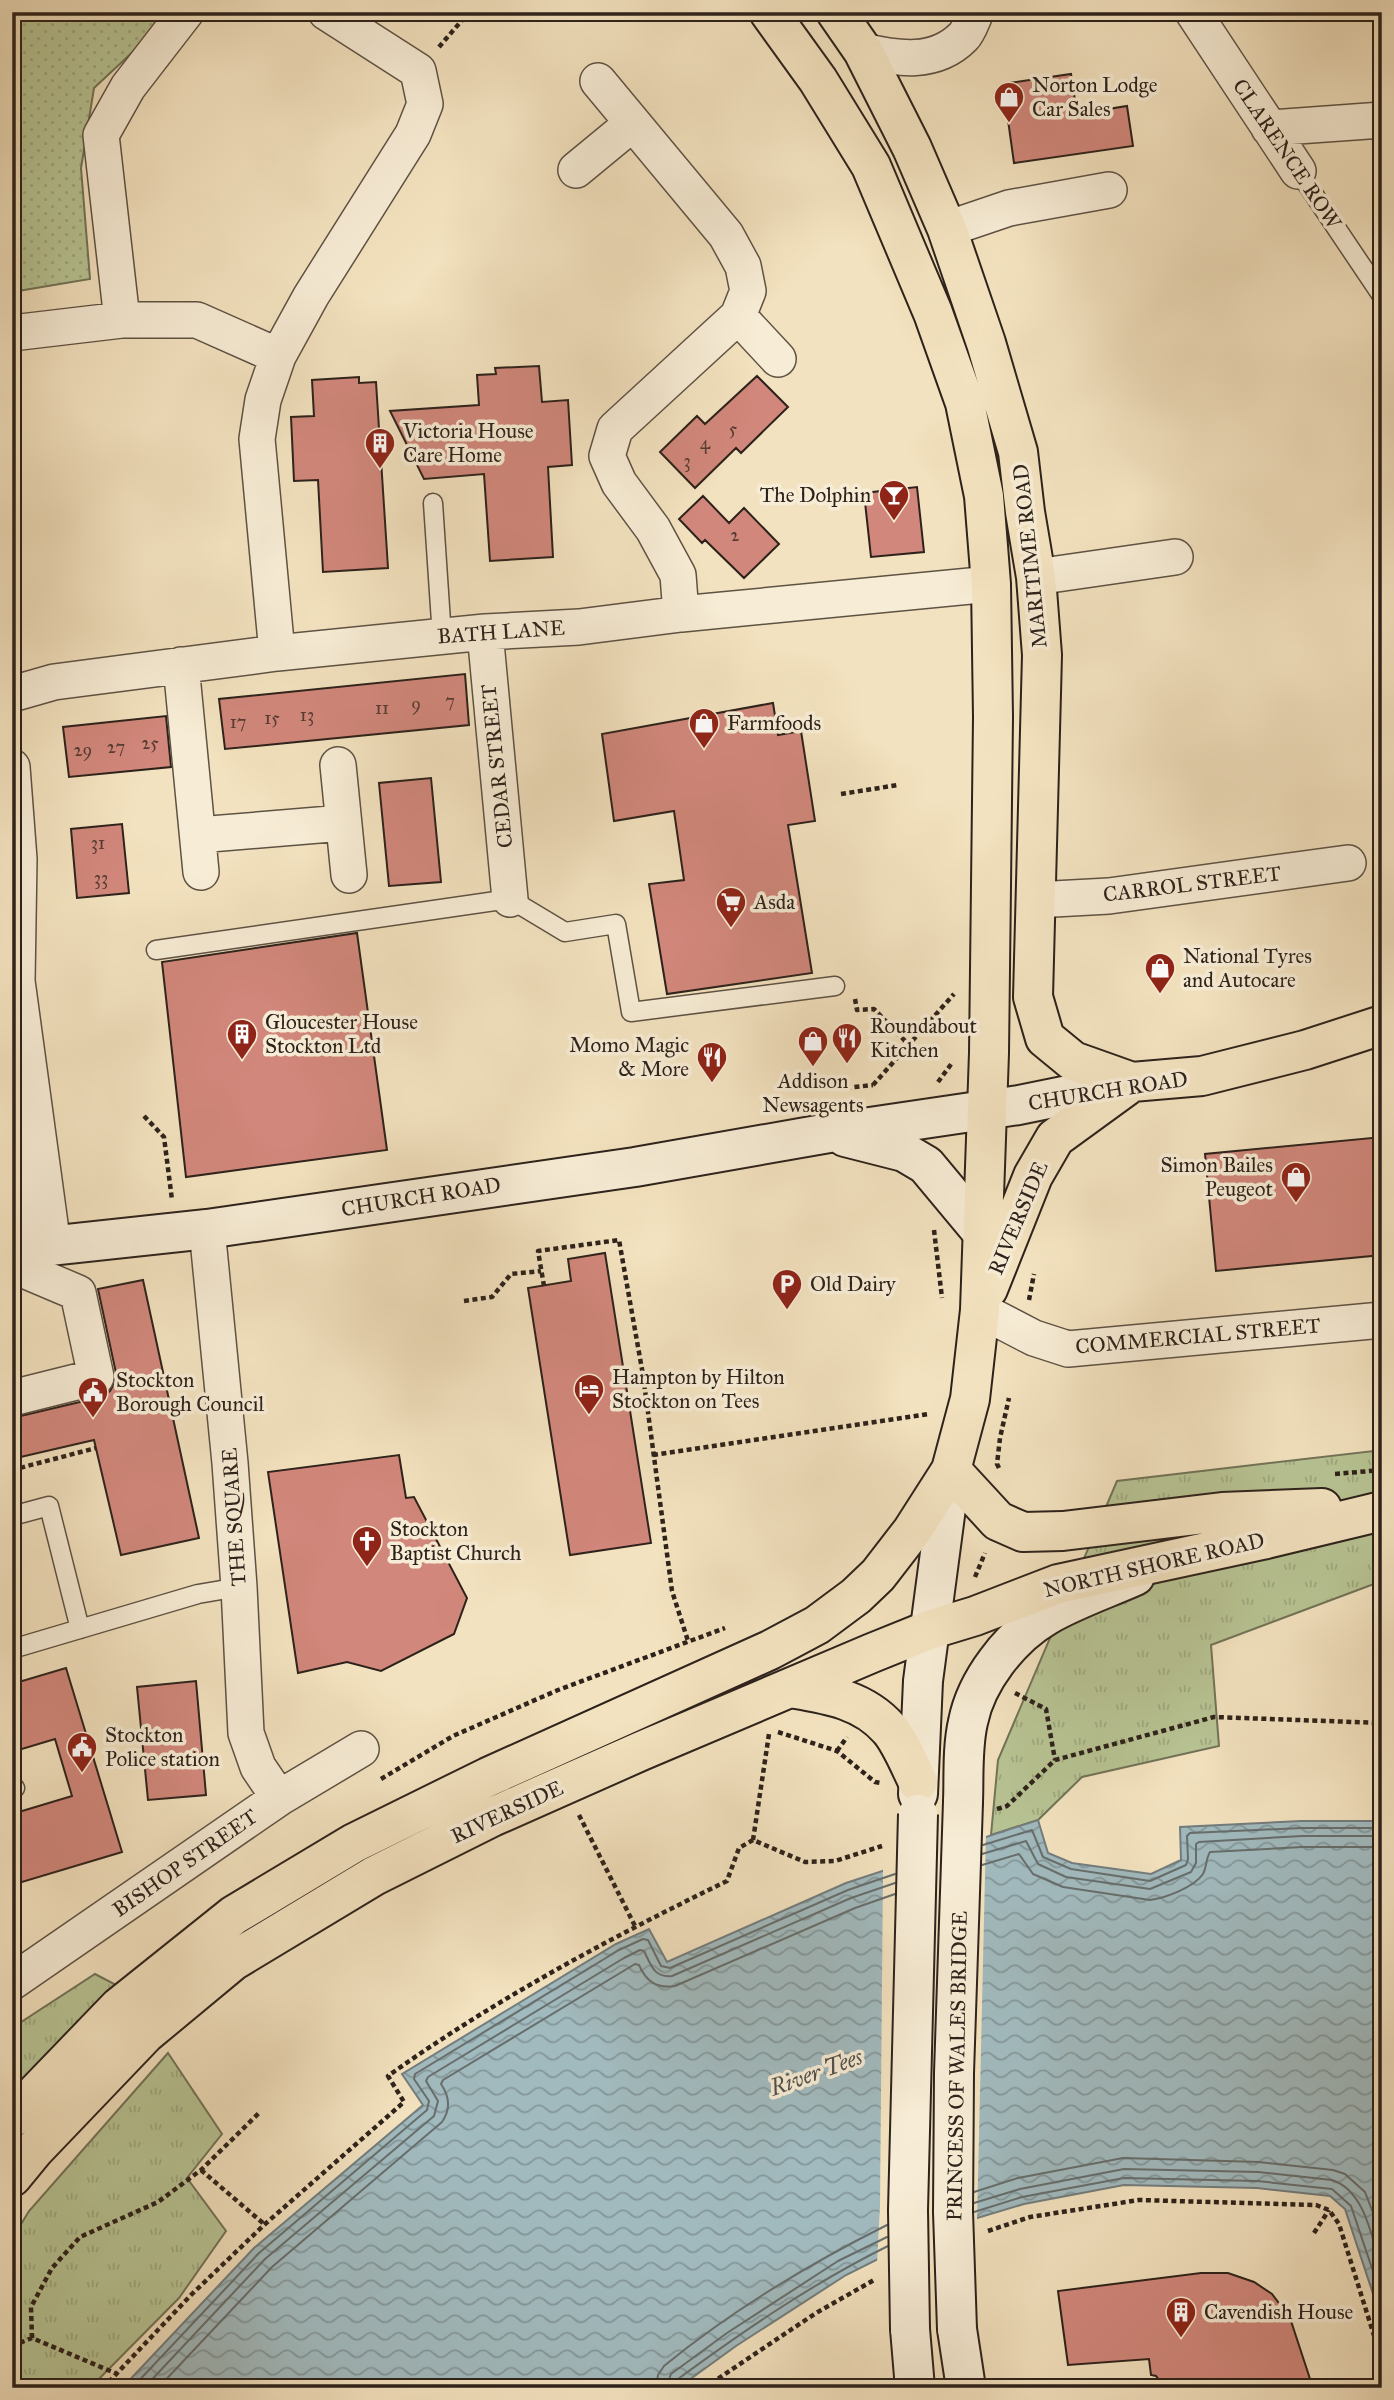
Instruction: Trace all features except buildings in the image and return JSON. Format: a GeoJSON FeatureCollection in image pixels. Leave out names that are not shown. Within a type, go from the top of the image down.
{"type":"FeatureCollection","features":[{"type":"Feature","properties":{"kind":"main road","name":"MARITIME ROAD"},"geometry":{"type":"LineString","coordinates":[[769,12],[825,92],[871,166],[933,313],[965,403],[984,496],[991,584],[993,806],[986,1110]]}},
{"type":"Feature","properties":{"kind":"main road","name":"MARITIME ROAD"},"geometry":{"type":"LineString","coordinates":[[836,12],[863,51],[912,148],[947,229],[986,343],[1018,452],[1036,577],[1042,655],[1033,997],[1045,1038],[1073,1061],[1132,1082]]}},
{"type":"Feature","properties":{"kind":"main road","name":"CHURCH ROAD"},"geometry":{"type":"LineString","coordinates":[[1132,1082],[1202,1076],[1305,1050],[1382,1025]]}},
{"type":"Feature","properties":{"kind":"main road","name":"RIVERSIDE"},"geometry":{"type":"LineString","coordinates":[[980,1310],[1033,1176],[1055,1138],[1132,1082]]}},
{"type":"Feature","properties":{"kind":"main road","name":"RIVERSIDE"},"geometry":{"type":"LineString","coordinates":[[12,2118],[119,2007],[234,1915],[354,1843],[488,1777],[758,1656],[817,1625],[856,1596],[878,1575],[912,1531],[951,1470],[970,1399],[980,1310],[986,1110]]}},
{"type":"Feature","properties":{"kind":"main road"},"geometry":{"type":"LineString","coordinates":[[951,1470],[998,1521],[1023,1532],[1063,1531],[1222,1512],[1382,1509]]}},
{"type":"Feature","properties":{"kind":"main road","name":"NORTH SHORE ROAD"},"geometry":{"type":"LineString","coordinates":[[929,1630],[975,1616],[1058,1584],[1166,1562],[1382,1509]]}},
{"type":"Feature","properties":{"kind":"main road","name":"RIVERSIDE"},"geometry":{"type":"LineString","coordinates":[[12,2177],[35,2149],[145,2034],[233,1961],[373,1876],[492,1817],[929,1630]]}},
{"type":"Feature","properties":{"kind":"main road"},"geometry":{"type":"LineString","coordinates":[[790,1688],[845,1699],[869,1711],[891,1730],[918,1795]]}},
{"type":"Feature","properties":{"kind":"street"},"geometry":{"type":"LineString","coordinates":[[122,320],[101,135],[128,87],[186,12]]}},
{"type":"Feature","properties":{"kind":"street"},"geometry":{"type":"LineString","coordinates":[[277,653],[257,439],[263,400],[278,356],[311,296],[413,134],[425,104],[418,71],[326,12]]}},
{"type":"Feature","properties":{"kind":"street"},"geometry":{"type":"LineString","coordinates":[[863,51],[900,59],[941,54],[964,36],[976,12]]}},
{"type":"Feature","properties":{"kind":"street","name":"CLARENCE ROW"},"geometry":{"type":"LineString","coordinates":[[1193,12],[1298,171]]}},
{"type":"Feature","properties":{"kind":"street"},"geometry":{"type":"LineString","coordinates":[[598,81],[726,235],[743,266],[748,291],[738,316],[615,429],[607,456],[619,483],[653,529],[678,575],[681,614]]}},
{"type":"Feature","properties":{"kind":"street"},"geometry":{"type":"LineString","coordinates":[[1269,128],[1382,120]]}},
{"type":"Feature","properties":{"kind":"street"},"geometry":{"type":"LineString","coordinates":[[576,170],[633,123]]}},
{"type":"Feature","properties":{"kind":"street"},"geometry":{"type":"LineString","coordinates":[[947,229],[1009,208],[1109,190]]}},
{"type":"Feature","properties":{"kind":"street"},"geometry":{"type":"LineString","coordinates":[[738,316],[778,359]]}},
{"type":"Feature","properties":{"kind":"street"},"geometry":{"type":"LineString","coordinates":[[12,332],[122,320],[197,320],[278,356]]}},
{"type":"Feature","properties":{"kind":"street"},"geometry":{"type":"LineString","coordinates":[[1036,577],[1175,557]]}},
{"type":"Feature","properties":{"kind":"street","name":"BATH LANE"},"geometry":{"type":"LineString","coordinates":[[12,694],[54,682],[277,653],[485,632],[579,627],[681,614],[991,584]]}},
{"type":"Feature","properties":{"kind":"street","name":"CEDAR STREET"},"geometry":{"type":"LineString","coordinates":[[485,632],[510,900]]}},
{"type":"Feature","properties":{"kind":"street"},"geometry":{"type":"LineString","coordinates":[[181,666],[201,872]]}},
{"type":"Feature","properties":{"kind":"street"},"geometry":{"type":"LineString","coordinates":[[338,765],[349,875]]}},
{"type":"Feature","properties":{"kind":"street"},"geometry":{"type":"LineString","coordinates":[[12,767],[19,859],[17,981],[53,1247]]}},
{"type":"Feature","properties":{"kind":"street"},"geometry":{"type":"LineString","coordinates":[[198,835],[343,823]]}},
{"type":"Feature","properties":{"kind":"street","name":"CARROL STREET"},"geometry":{"type":"LineString","coordinates":[[1035,900],[1109,896],[1348,863]]}},
{"type":"Feature","properties":{"kind":"street","name":"CHURCH ROAD"},"geometry":{"type":"LineString","coordinates":[[12,1250],[207,1229],[635,1167],[828,1133],[986,1110],[1132,1082]]}},
{"type":"Feature","properties":{"kind":"street","name":"CHURCH ROAD"},"geometry":{"type":"LineString","coordinates":[[828,1133],[904,1152],[926,1165],[981,1231]]}},
{"type":"Feature","properties":{"kind":"street"},"geometry":{"type":"LineString","coordinates":[[12,1147],[28,1142],[33,1201],[27,1217],[12,1232]]}},
{"type":"Feature","properties":{"kind":"street","name":"THE SQUARE"},"geometry":{"type":"LineString","coordinates":[[207,1229],[230,1457],[246,1733],[258,1768],[279,1798]]}},
{"type":"Feature","properties":{"kind":"street"},"geometry":{"type":"LineString","coordinates":[[12,1265],[78,1293],[96,1377],[12,1398]]}},
{"type":"Feature","properties":{"kind":"street","name":"COMMERCIAL STREET"},"geometry":{"type":"LineString","coordinates":[[980,1310],[1034,1338],[1068,1349],[1376,1328]]}},
{"type":"Feature","properties":{"kind":"street","name":"RIVERSIDE"},"geometry":{"type":"LineString","coordinates":[[929,1630],[951,1470]]}},
{"type":"Feature","properties":{"kind":"street","name":"PRINCESS OF WALES BRIDGE"},"geometry":{"type":"LineString","coordinates":[[966,2388],[957,2329],[953,2212],[954,2073],[968,1720],[981,1686],[1002,1656],[1020,1636],[1045,1616],[1166,1562]]}},
{"type":"Feature","properties":{"kind":"street"},"geometry":{"type":"LineString","coordinates":[[915,2388],[908,2210],[918,1795],[923,1681],[929,1630]]}},
{"type":"Feature","properties":{"kind":"street","name":"BISHOP STREET"},"geometry":{"type":"LineString","coordinates":[[12,1982],[279,1798],[361,1749]]}},
{"type":"Feature","properties":{"kind":"lane","name":"CLARENCE ROW"},"geometry":{"type":"LineString","coordinates":[[1298,171],[1382,296]]}},
{"type":"Feature","properties":{"kind":"lane"},"geometry":{"type":"LineString","coordinates":[[433,503],[442,637]]}},
{"type":"Feature","properties":{"kind":"lane"},"geometry":{"type":"LineString","coordinates":[[156,950],[510,900],[565,932],[617,924],[631,1012],[835,986]]}},
{"type":"Feature","properties":{"kind":"lane"},"geometry":{"type":"LineString","coordinates":[[12,1516],[49,1506],[80,1629]]}},
{"type":"Feature","properties":{"kind":"lane"},"geometry":{"type":"LineString","coordinates":[[12,1649],[198,1594],[239,1587]]}},
{"type":"Feature","properties":{"kind":"path"},"geometry":{"type":"LineString","coordinates":[[418,71],[469,12]]}},
{"type":"Feature","properties":{"kind":"path"},"geometry":{"type":"LineString","coordinates":[[841,794],[898,785]]}},
{"type":"Feature","properties":{"kind":"path"},"geometry":{"type":"LineString","coordinates":[[873,1086],[961,986]]}},
{"type":"Feature","properties":{"kind":"path"},"geometry":{"type":"LineString","coordinates":[[854,987],[857,1010],[874,1009],[910,1046]]}},
{"type":"Feature","properties":{"kind":"path"},"geometry":{"type":"LineString","coordinates":[[144,1116],[164,1137],[170,1184]]}},
{"type":"Feature","properties":{"kind":"path"},"geometry":{"type":"LineString","coordinates":[[544,1286],[538,1251],[619,1240],[643,1375],[672,1591],[688,1641]]}},
{"type":"Feature","properties":{"kind":"path"},"geometry":{"type":"LineString","coordinates":[[464,1301],[492,1297],[511,1274],[541,1271]]}},
{"type":"Feature","properties":{"kind":"path"},"geometry":{"type":"LineString","coordinates":[[1002,1472],[997,1464],[1008,1405]]}},
{"type":"Feature","properties":{"kind":"path"},"geometry":{"type":"LineString","coordinates":[[652,1455],[929,1414]]}},
{"type":"Feature","properties":{"kind":"path"},"geometry":{"type":"LineString","coordinates":[[12,1470],[96,1448]]}},
{"type":"Feature","properties":{"kind":"path"},"geometry":{"type":"LineString","coordinates":[[1327,1475],[1382,1470]]}},
{"type":"Feature","properties":{"kind":"path"},"geometry":{"type":"LineString","coordinates":[[361,1749],[381,1779],[453,1736],[558,1690],[726,1628]]}},
{"type":"Feature","properties":{"kind":"path"},"geometry":{"type":"LineString","coordinates":[[1055,1760],[1214,1717],[1382,1723]]}},
{"type":"Feature","properties":{"kind":"path"},"geometry":{"type":"LineString","coordinates":[[758,1729],[770,1730],[838,1751],[875,1782],[918,1795]]}},
{"type":"Feature","properties":{"kind":"path"},"geometry":{"type":"LineString","coordinates":[[753,1840],[767,1746]]}},
{"type":"Feature","properties":{"kind":"path"},"geometry":{"type":"LineString","coordinates":[[575,1806],[635,1926]]}},
{"type":"Feature","properties":{"kind":"path"},"geometry":{"type":"LineString","coordinates":[[753,1840],[768,1847]]}},
{"type":"Feature","properties":{"kind":"path"},"geometry":{"type":"LineString","coordinates":[[103,2388],[191,2295],[264,2225],[404,2102],[388,2076],[441,2038],[635,1926],[727,1881],[739,1848],[753,1840]]}},
{"type":"Feature","properties":{"kind":"path"},"geometry":{"type":"LineString","coordinates":[[32,2338],[31,2307],[52,2268],[80,2237],[158,2202],[201,2170],[260,2112]]}},
{"type":"Feature","properties":{"kind":"path"},"geometry":{"type":"LineString","coordinates":[[201,2170],[264,2225]]}},
{"type":"Feature","properties":{"kind":"path"},"geometry":{"type":"LineString","coordinates":[[982,2233],[1030,2217],[1139,2200],[1316,2205],[1329,2210],[1339,2224],[1382,2361]]}},
{"type":"Feature","properties":{"kind":"path"},"geometry":{"type":"LineString","coordinates":[[1314,2233],[1329,2210]]}},
{"type":"Feature","properties":{"kind":"path"},"geometry":{"type":"LineString","coordinates":[[704,2388],[816,2313],[874,2280]]}},
{"type":"Feature","properties":{"kind":"path"},"geometry":{"type":"LineString","coordinates":[[12,2346],[32,2338],[115,2373]]}},
{"type":"Feature","properties":{"kind":"green space"},"geometry":{"type":"Polygon","coordinates":[[[12,12],[164,12],[138,47],[94,88],[81,168],[90,279],[12,292],[12,12]]]}},
{"type":"Feature","properties":{"kind":"green space"},"geometry":{"type":"Polygon","coordinates":[[[1382,1450],[1382,1581],[1211,1645],[1219,1746],[1082,1777],[1038,1820],[991,1835],[998,1760],[1117,1481],[1382,1450]]]}},
{"type":"Feature","properties":{"kind":"green space"},"geometry":{"type":"Polygon","coordinates":[[[95,1974],[120,1987],[12,2100],[12,2028],[95,1974]]]}},
{"type":"Feature","properties":{"kind":"green space"},"geometry":{"type":"Polygon","coordinates":[[[168,2053],[222,2134],[187,2178],[226,2231],[179,2298],[90,2388],[12,2388],[12,2239],[29,2211],[168,2053]]]}},
{"type":"Feature","properties":{"kind":"water","name":"River Tees"},"geometry":{"type":"Polygon","coordinates":[[[1038,1820],[1048,1853],[1072,1863],[1151,1874],[1181,1860],[1180,1827],[1301,1821],[1382,1821],[1382,2321],[1345,2209],[1330,2196],[1257,2188],[1124,2185],[1024,2204],[934,2231],[846,2275],[736,2346],[678,2388],[122,2388],[254,2248],[423,2105],[402,2074],[616,1944],[649,1929],[667,1962],[846,1883],[1038,1820]]]}},
{"type":"Feature","properties":{"kind":"pier"},"geometry":{"type":"Polygon","coordinates":[[[986,1833],[977,2222],[935,2235],[877,2263],[880,2206],[883,1867],[986,1833]]]}},
{"type":"Feature","properties":{"kind":"place","name":"Norton Lodge Car Sales"},"geometry":{"type":"Point","coordinates":[1009,124]}},
{"type":"Feature","properties":{"kind":"place","name":"Victoria House Care Home"},"geometry":{"type":"Point","coordinates":[380,470]}},
{"type":"Feature","properties":{"kind":"place","name":"The Dolphin"},"geometry":{"type":"Point","coordinates":[894,522]}},
{"type":"Feature","properties":{"kind":"place","name":"Farmfoods"},"geometry":{"type":"Point","coordinates":[704,750]}},
{"type":"Feature","properties":{"kind":"place","name":"Asda"},"geometry":{"type":"Point","coordinates":[731,929]}},
{"type":"Feature","properties":{"kind":"place","name":"National Tyres and Autocare"},"geometry":{"type":"Point","coordinates":[1160,995]}},
{"type":"Feature","properties":{"kind":"place","name":"Gloucester House Stockton Ltd"},"geometry":{"type":"Point","coordinates":[242,1061]}},
{"type":"Feature","properties":{"kind":"place","name":"Roundabout Kitchen"},"geometry":{"type":"Point","coordinates":[847,1065]}},
{"type":"Feature","properties":{"kind":"place","name":"Addison Newsagents"},"geometry":{"type":"Point","coordinates":[813,1068]}},
{"type":"Feature","properties":{"kind":"place","name":"Momo Magic & More"},"geometry":{"type":"Point","coordinates":[712,1084]}},
{"type":"Feature","properties":{"kind":"place","name":"Simon Bailes Peugeot"},"geometry":{"type":"Point","coordinates":[1296,1204]}},
{"type":"Feature","properties":{"kind":"place","name":"Old Dairy"},"geometry":{"type":"Point","coordinates":[787,1311]}},
{"type":"Feature","properties":{"kind":"place","name":"Hampton by Hilton Stockton on Tees"},"geometry":{"type":"Point","coordinates":[589,1416]}},
{"type":"Feature","properties":{"kind":"place","name":"Stockton Borough Council"},"geometry":{"type":"Point","coordinates":[93,1419]}},
{"type":"Feature","properties":{"kind":"place","name":"Stockton Baptist Church"},"geometry":{"type":"Point","coordinates":[367,1568]}},
{"type":"Feature","properties":{"kind":"place","name":"Stockton Police station"},"geometry":{"type":"Point","coordinates":[82,1774]}},
{"type":"Feature","properties":{"kind":"place","name":"Cavendish House"},"geometry":{"type":"Point","coordinates":[1181,2339]}}]}
